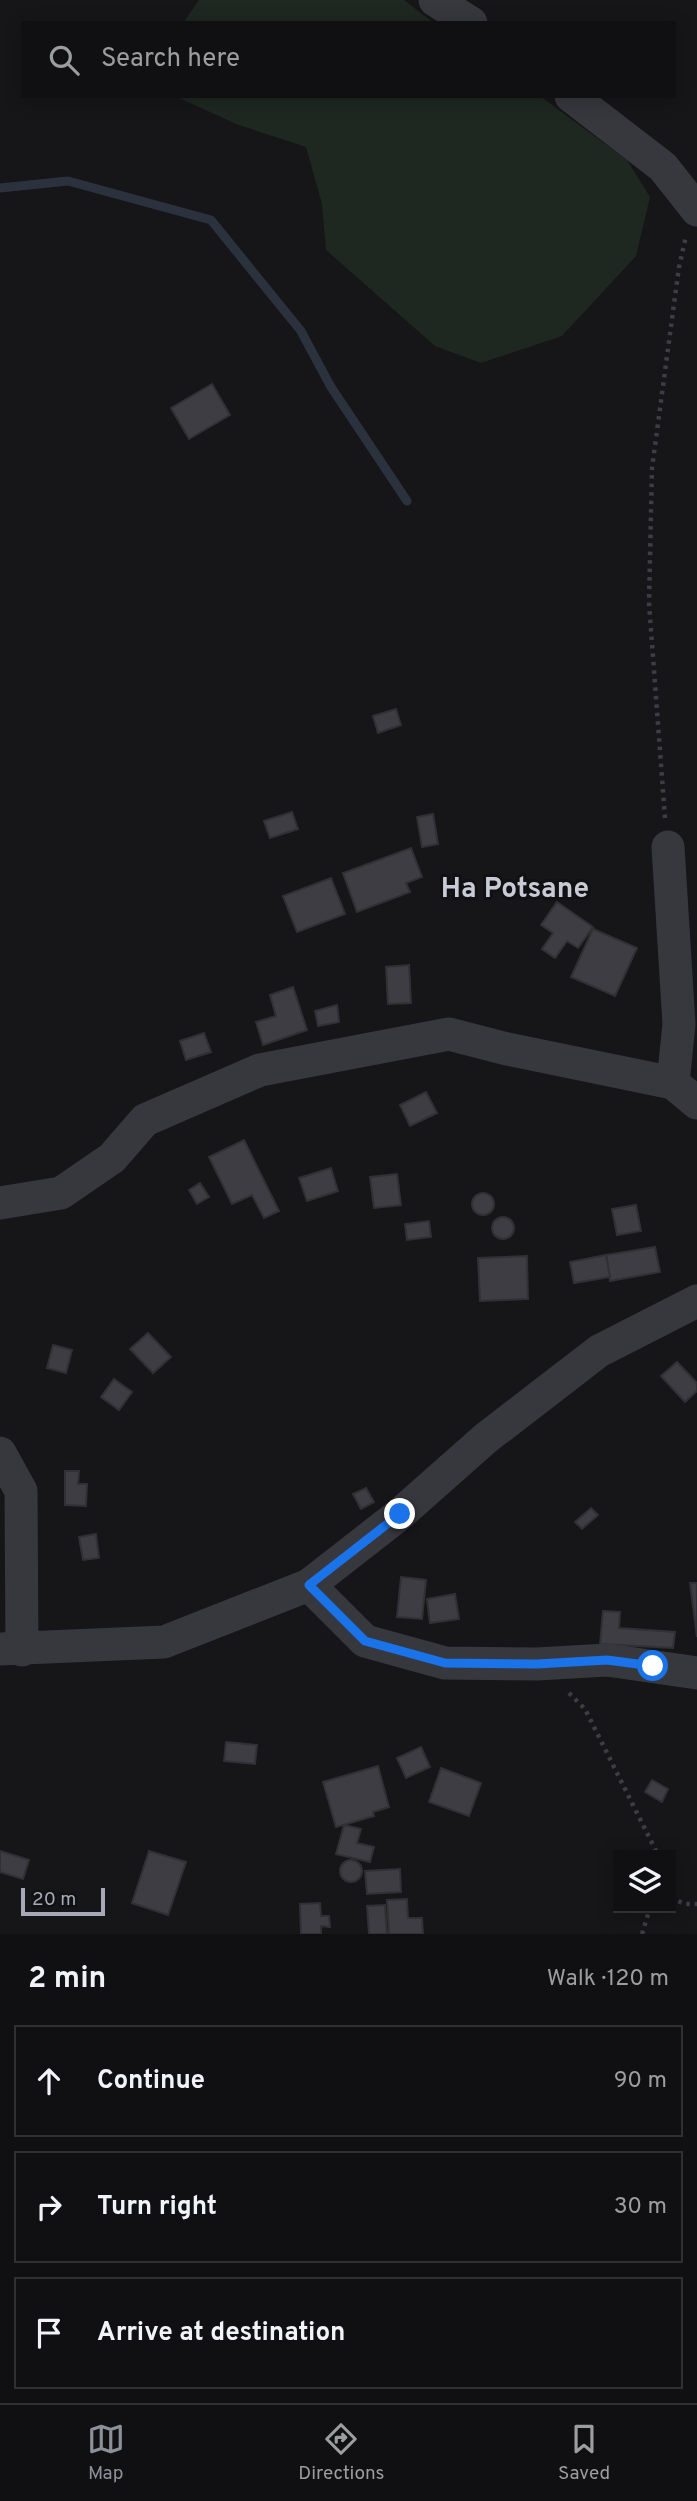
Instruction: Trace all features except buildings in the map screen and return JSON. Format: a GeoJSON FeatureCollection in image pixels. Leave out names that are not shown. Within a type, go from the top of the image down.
{"type":"FeatureCollection","features":[{"type":"Feature","properties":{"kind":"street"},"geometry":{"type":"LineString","coordinates":[[435,0],[468,21]]}},
{"type":"Feature","properties":{"kind":"street"},"geometry":{"type":"LineString","coordinates":[[574,98],[663,167],[695,208]]}},
{"type":"Feature","properties":{"kind":"street"},"geometry":{"type":"LineString","coordinates":[[0,1203],[61,1193],[112,1158],[145,1120],[260,1070],[449,1034],[685,1093],[668,847]]}},
{"type":"Feature","properties":{"kind":"street"},"geometry":{"type":"LineString","coordinates":[[0,1453],[21,1491],[11,1649],[164,1642],[309,1585],[400,1514],[486,1438],[599,1351],[697,1301]]}},
{"type":"Feature","properties":{"kind":"street"},"geometry":{"type":"LineString","coordinates":[[309,1585],[365,1641],[445,1663],[537,1664],[607,1660],[697,1673]]}},
{"type":"Feature","properties":{"kind":"path"},"geometry":{"type":"LineString","coordinates":[[668,847],[649,603],[652,468],[679,267],[695,208]]}},
{"type":"Feature","properties":{"kind":"path"},"geometry":{"type":"LineString","coordinates":[[537,1664],[585,1709],[654,1850]]}},
{"type":"Feature","properties":{"kind":"path"},"geometry":{"type":"LineString","coordinates":[[676,1900],[684,1904],[697,1904]]}},
{"type":"Feature","properties":{"kind":"path"},"geometry":{"type":"LineString","coordinates":[[642,1934],[648,1913]]}},
{"type":"Feature","properties":{"kind":"shaded area"},"geometry":{"type":"Polygon","coordinates":[[[199,0],[404,0],[431,21],[184,21],[199,0]]]}},
{"type":"Feature","properties":{"kind":"shaded area"},"geometry":{"type":"Polygon","coordinates":[[[179,98],[543,98],[627,160],[650,197],[636,256],[562,336],[481,363],[435,346],[326,250],[322,204],[306,147],[236,124],[179,98]]]}},
{"type":"Feature","properties":{"kind":"waterway"},"geometry":{"type":"LineString","coordinates":[[0,188],[68,181],[211,220],[301,331],[331,387],[407,501]]}},
{"type":"Feature","properties":{"kind":"district","name":"Ha Potsane"},"geometry":{"type":"Point","coordinates":[515,890]}},
{"type":"Feature","properties":{"kind":"route"},"geometry":{"type":"LineString","coordinates":[[400,1514],[309,1585],[365,1641],[445,1663],[537,1664],[607,1660],[653,1666]]}}]}
